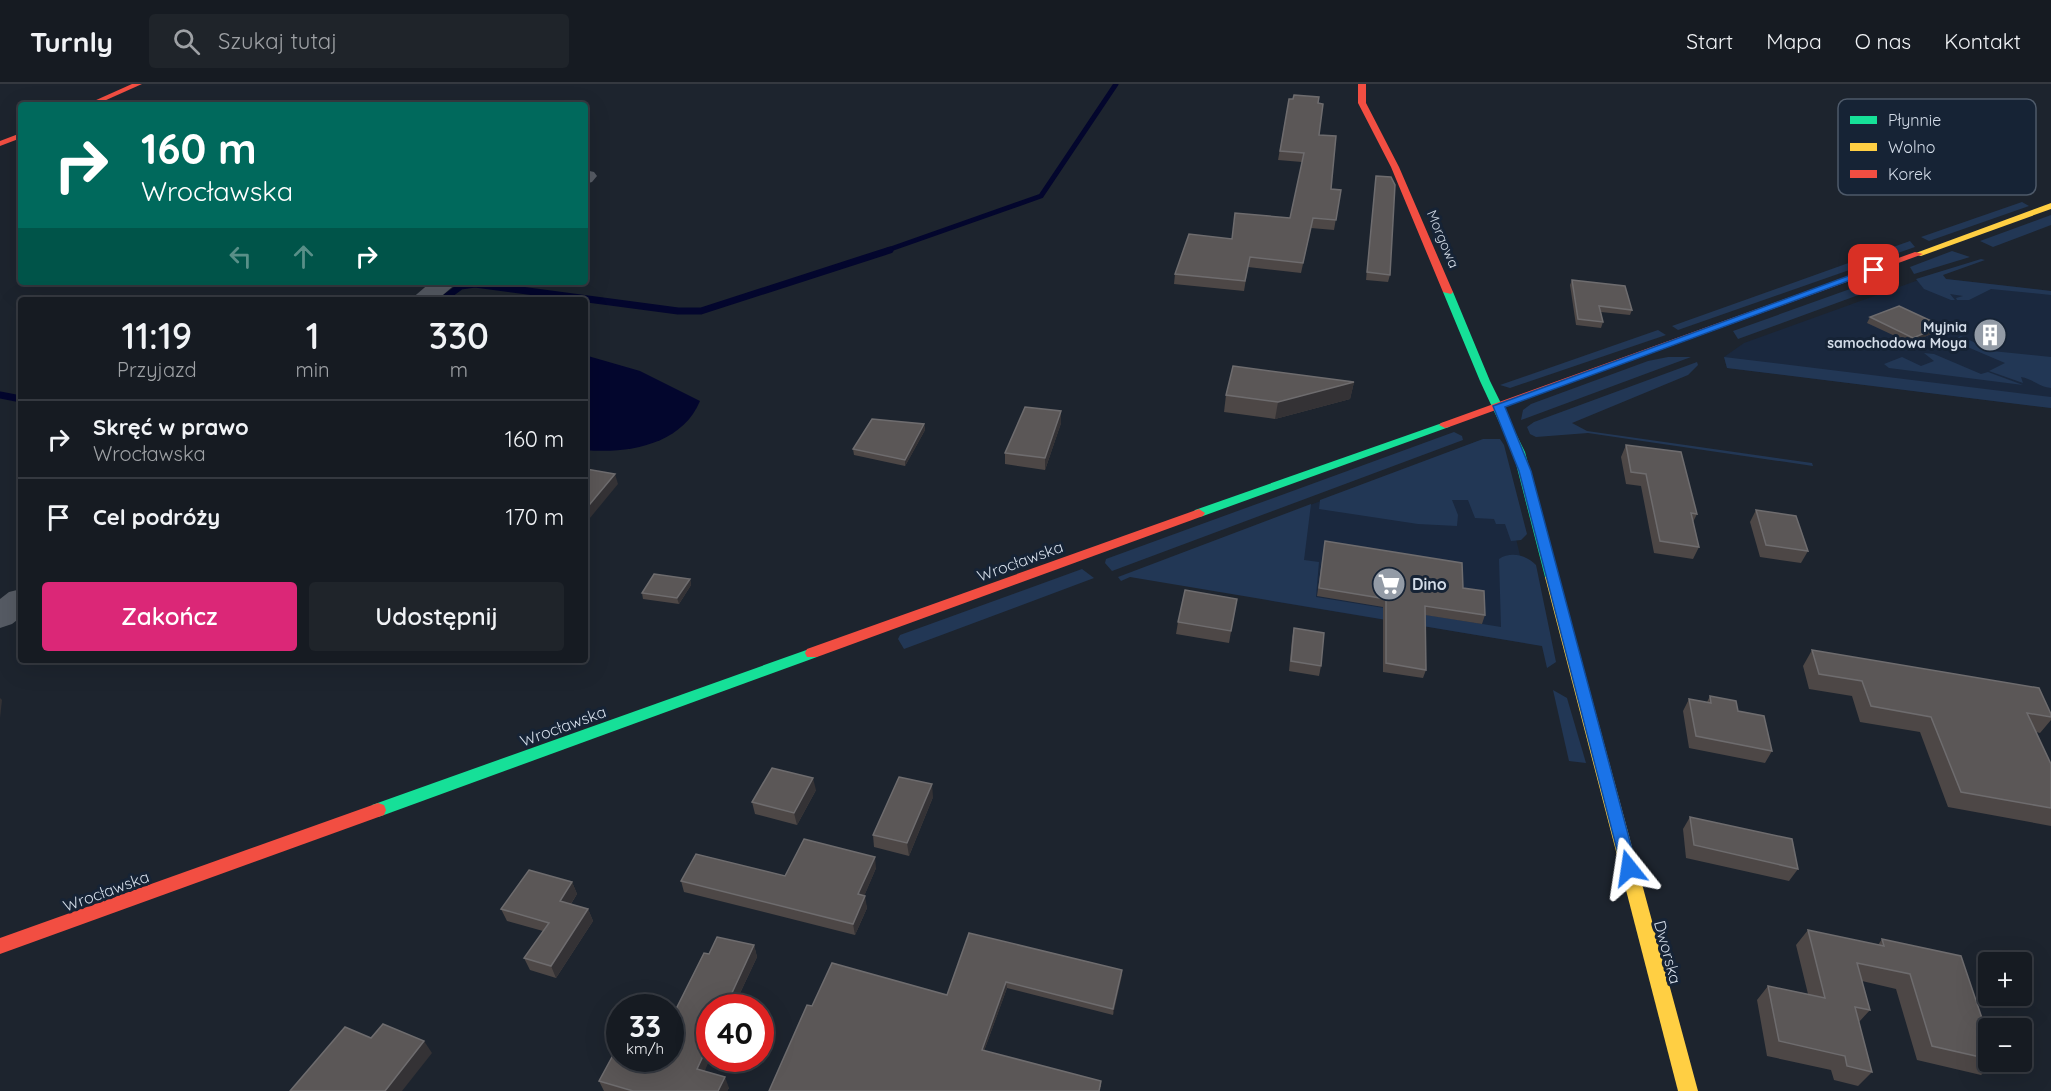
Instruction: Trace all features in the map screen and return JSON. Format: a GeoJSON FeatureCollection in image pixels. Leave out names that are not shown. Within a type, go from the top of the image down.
{"type":"FeatureCollection","features":[{"type":"Feature","properties":{"kind":"street"},"geometry":{"type":"LineString","coordinates":[[96,102],[138,84]]}},
{"type":"Feature","properties":{"kind":"street","name":"Morgowa"},"geometry":{"type":"LineString","coordinates":[[1362,84],[1362,102],[1395,167],[1485,381],[1498,406]]}},
{"type":"Feature","properties":{"kind":"street"},"geometry":{"type":"LineString","coordinates":[[0,144],[18,136]]}},
{"type":"Feature","properties":{"kind":"street","name":"Wrocławska"},"geometry":{"type":"LineString","coordinates":[[0,946],[2051,207]]}},
{"type":"Feature","properties":{"kind":"street"},"geometry":{"type":"LineString","coordinates":[[426,297],[442,285]]}},
{"type":"Feature","properties":{"kind":"street","name":"Dworska"},"geometry":{"type":"LineString","coordinates":[[1498,406],[1525,471],[1688,1091]]}},
{"type":"Feature","properties":{"kind":"street"},"geometry":{"type":"LineString","coordinates":[[0,616],[18,602]]}},
{"type":"Feature","properties":{"kind":"shaded area"},"geometry":{"type":"Polygon","coordinates":[[[2022,202],[2029,206],[1929,241],[1921,237],[2022,202]]]}},
{"type":"Feature","properties":{"kind":"shaded area"},"geometry":{"type":"Polygon","coordinates":[[[2051,215],[2051,225],[1993,247],[1980,241],[2051,215]]]}},
{"type":"Feature","properties":{"kind":"shaded area"},"geometry":{"type":"Polygon","coordinates":[[[1910,241],[1915,247],[1678,330],[1672,326],[1910,241]]]}},
{"type":"Feature","properties":{"kind":"shaded area"},"geometry":{"type":"Polygon","coordinates":[[[1952,251],[1970,257],[1914,274],[1910,267],[1952,251]]]}},
{"type":"Feature","properties":{"kind":"shaded area"},"geometry":{"type":"Polygon","coordinates":[[[1981,259],[1985,260],[1943,275],[1946,279],[2051,291],[2051,295],[1991,289],[1969,300],[1957,300],[1956,298],[1963,296],[1950,294],[1955,300],[1951,300],[1924,289],[1916,279],[1981,259]]]}},
{"type":"Feature","properties":{"kind":"shaded area"},"geometry":{"type":"Polygon","coordinates":[[[1938,273],[1946,279],[2051,291],[2051,408],[1727,368],[1724,357],[1744,343],[1938,273]]]}},
{"type":"Feature","properties":{"kind":"shaded area"},"geometry":{"type":"Polygon","coordinates":[[[1864,284],[1883,286],[1738,339],[1733,331],[1864,284]]]}},
{"type":"Feature","properties":{"kind":"shaded area"},"geometry":{"type":"Polygon","coordinates":[[[1658,330],[1666,335],[1510,388],[1500,385],[1658,330]]]}},
{"type":"Feature","properties":{"kind":"shaded area"},"geometry":{"type":"Polygon","coordinates":[[[1961,336],[1992,351],[2051,357],[2051,388],[2025,378],[2021,377],[2023,383],[1989,371],[2005,363],[1951,340],[1961,336]]]}},
{"type":"Feature","properties":{"kind":"shaded area"},"geometry":{"type":"Polygon","coordinates":[[[1924,353],[1934,354],[1981,374],[1988,372],[2023,385],[1889,368],[1884,364],[1902,357],[1921,366],[1934,361],[1924,353]]]}},
{"type":"Feature","properties":{"kind":"shaded area"},"geometry":{"type":"Polygon","coordinates":[[[588,356],[640,371],[700,401],[692,416],[667,437],[635,448],[588,450],[588,356]]]}},
{"type":"Feature","properties":{"kind":"shaded area"},"geometry":{"type":"Polygon","coordinates":[[[1668,357],[1691,357],[1521,420],[1523,410],[1531,404],[1648,361],[1668,357]]]}},
{"type":"Feature","properties":{"kind":"shaded area"},"geometry":{"type":"Polygon","coordinates":[[[1724,357],[2051,397],[2051,408],[1727,368],[1724,357]]]}},
{"type":"Feature","properties":{"kind":"shaded area"},"geometry":{"type":"Polygon","coordinates":[[[1697,362],[1698,365],[1688,375],[1572,423],[1587,431],[1812,463],[1813,466],[1588,433],[1536,437],[1530,434],[1527,427],[1534,422],[1697,362]]]}},
{"type":"Feature","properties":{"kind":"shaded area"},"geometry":{"type":"Polygon","coordinates":[[[1454,432],[1462,436],[1463,440],[1112,571],[1105,563],[1106,559],[1454,432]]]}},
{"type":"Feature","properties":{"kind":"shaded area"},"geometry":{"type":"Polygon","coordinates":[[[1483,439],[1500,439],[1504,445],[1527,534],[1521,540],[1511,541],[1505,524],[1496,524],[1494,519],[1475,518],[1468,500],[1452,500],[1458,515],[1457,526],[1418,524],[1319,509],[1320,500],[1483,439]]]}},
{"type":"Feature","properties":{"kind":"shaded area"},"geometry":{"type":"Polygon","coordinates":[[[1478,441],[1495,452],[1542,646],[1266,600],[1276,518],[1478,441]]]}},
{"type":"Feature","properties":{"kind":"shaded area"},"geometry":{"type":"Polygon","coordinates":[[[1311,504],[1304,560],[1319,562],[1316,597],[1501,627],[1499,559],[1508,555],[1518,555],[1536,565],[1556,662],[1547,668],[1542,646],[1130,577],[1121,581],[1118,577],[1311,504]]]}},
{"type":"Feature","properties":{"kind":"shaded area"},"geometry":{"type":"Polygon","coordinates":[[[1082,569],[1094,578],[904,649],[898,639],[900,635],[1082,569]]]}},
{"type":"Feature","properties":{"kind":"shaded area"},"geometry":{"type":"Polygon","coordinates":[[[1553,690],[1567,698],[1586,763],[1569,761],[1553,690]]]}},
{"type":"Feature","properties":{"kind":"building"},"geometry":{"type":"Polygon","coordinates":[[[1294,95],[1319,97],[1318,103],[1323,104],[1319,135],[1336,136],[1331,189],[1341,190],[1336,220],[1313,218],[1303,263],[1250,257],[1245,281],[1175,274],[1189,234],[1232,239],[1235,213],[1290,218],[1304,153],[1280,151],[1289,99],[1293,99],[1294,95]]]}},
{"type":"Feature","properties":{"kind":"building"},"geometry":{"type":"Polygon","coordinates":[[[1376,176],[1391,177],[1395,185],[1390,275],[1367,272],[1376,176]]]}},
{"type":"Feature","properties":{"kind":"building"},"geometry":{"type":"Polygon","coordinates":[[[1572,280],[1625,286],[1632,310],[1599,306],[1603,322],[1578,319],[1572,280]]]}},
{"type":"Feature","properties":{"kind":"building"},"geometry":{"type":"Polygon","coordinates":[[[1899,306],[1942,326],[1913,338],[1870,317],[1899,306]]]}},
{"type":"Feature","properties":{"kind":"building"},"geometry":{"type":"Polygon","coordinates":[[[1233,366],[1354,382],[1278,402],[1226,395],[1233,366]]]}},
{"type":"Feature","properties":{"kind":"building"},"geometry":{"type":"Polygon","coordinates":[[[1025,407],[1061,411],[1045,458],[1005,453],[1025,407]]]}},
{"type":"Feature","properties":{"kind":"building"},"geometry":{"type":"Polygon","coordinates":[[[872,419],[924,424],[905,460],[853,449],[872,419]]]}},
{"type":"Feature","properties":{"kind":"building"},"geometry":{"type":"Polygon","coordinates":[[[1626,445],[1681,452],[1697,514],[1691,513],[1699,547],[1660,541],[1646,474],[1631,472],[1626,445]]]}},
{"type":"Feature","properties":{"kind":"building"},"geometry":{"type":"Polygon","coordinates":[[[588,469],[615,474],[588,506],[588,469]]]}},
{"type":"Feature","properties":{"kind":"building"},"geometry":{"type":"Polygon","coordinates":[[[1756,510],[1796,516],[1808,551],[1766,545],[1756,510]]]}},
{"type":"Feature","properties":{"kind":"building"},"geometry":{"type":"Polygon","coordinates":[[[1325,541],[1462,563],[1463,588],[1484,591],[1485,615],[1425,606],[1426,670],[1386,663],[1386,599],[1319,588],[1325,541]]]}},
{"type":"Feature","properties":{"kind":"building"},"geometry":{"type":"Polygon","coordinates":[[[654,574],[690,579],[677,598],[642,593],[654,574]]]}},
{"type":"Feature","properties":{"kind":"building"},"geometry":{"type":"Polygon","coordinates":[[[1185,590],[1237,599],[1231,631],[1178,622],[1185,590]]]}},
{"type":"Feature","properties":{"kind":"building"},"geometry":{"type":"Polygon","coordinates":[[[1294,628],[1324,633],[1321,666],[1291,661],[1294,628]]]}},
{"type":"Feature","properties":{"kind":"building"},"geometry":{"type":"Polygon","coordinates":[[[1812,650],[2039,688],[2051,717],[2027,713],[2051,764],[2051,808],[1961,792],[1931,717],[1871,706],[1862,681],[1819,674],[1812,650]]]}},
{"type":"Feature","properties":{"kind":"building"},"geometry":{"type":"Polygon","coordinates":[[[1710,696],[1736,701],[1738,711],[1764,716],[1772,751],[1696,736],[1689,699],[1711,703],[1710,696]]]}},
{"type":"Feature","properties":{"kind":"building"},"geometry":{"type":"Polygon","coordinates":[[[772,768],[813,778],[794,813],[752,802],[772,768]]]}},
{"type":"Feature","properties":{"kind":"building"},"geometry":{"type":"Polygon","coordinates":[[[899,777],[932,784],[907,843],[873,835],[899,777]]]}},
{"type":"Feature","properties":{"kind":"building"},"geometry":{"type":"Polygon","coordinates":[[[1690,817],[1792,839],[1798,869],[1694,845],[1690,817]]]}},
{"type":"Feature","properties":{"kind":"building"},"geometry":{"type":"Polygon","coordinates":[[[804,839],[875,857],[858,894],[865,896],[853,924],[681,881],[696,854],[785,876],[804,839]]]}},
{"type":"Feature","properties":{"kind":"building"},"geometry":{"type":"Polygon","coordinates":[[[529,870],[572,882],[560,901],[588,909],[551,966],[524,958],[549,923],[501,909],[529,870]]]}},
{"type":"Feature","properties":{"kind":"building"},"geometry":{"type":"Polygon","coordinates":[[[1808,930],[1884,946],[1882,939],[1961,956],[1982,1018],[1978,1018],[1978,1056],[1932,1046],[1910,974],[1857,963],[1870,1010],[1855,1007],[1872,1072],[1847,1066],[1845,1056],[1779,1041],[1768,986],[1825,998],[1808,930]]]}},
{"type":"Feature","properties":{"kind":"building"},"geometry":{"type":"Polygon","coordinates":[[[969,933],[1122,970],[1113,1009],[1006,982],[982,1050],[1101,1081],[1099,1091],[769,1091],[807,1005],[812,1006],[832,963],[947,995],[969,933]]]}},
{"type":"Feature","properties":{"kind":"building"},"geometry":{"type":"Polygon","coordinates":[[[717,937],[754,945],[731,994],[696,994],[696,1072],[708,1072],[725,1077],[718,1091],[633,1091],[599,1081],[606,1068],[606,1072],[684,1072],[684,994],[704,953],[709,954],[717,937]]]}},
{"type":"Feature","properties":{"kind":"building"},"geometry":{"type":"Polygon","coordinates":[[[383,1024],[424,1041],[385,1091],[290,1091],[345,1027],[371,1038],[383,1024]]]}},
{"type":"Feature","properties":{"kind":"waterway"},"geometry":{"type":"LineString","coordinates":[[885,251],[1041,196],[1116,84]]}},
{"type":"Feature","properties":{"kind":"waterway"},"geometry":{"type":"LineString","coordinates":[[588,299],[678,311],[701,311],[890,250]]}},
{"type":"Feature","properties":{"kind":"waterway"},"geometry":{"type":"LineString","coordinates":[[446,297],[461,286],[468,285]]}},
{"type":"Feature","properties":{"kind":"waterway"},"geometry":{"type":"LineString","coordinates":[[483,285],[573,297]]}},
{"type":"Feature","properties":{"kind":"waterway"},"geometry":{"type":"LineString","coordinates":[[0,395],[18,398]]}},
{"type":"Feature","properties":{"kind":"traffic: fast"},"geometry":{"type":"LineString","coordinates":[[1448,292],[1485,381],[1519,452],[1552,577]]}},
{"type":"Feature","properties":{"kind":"traffic: fast"},"geometry":{"type":"LineString","coordinates":[[1199,513],[1445,425]]}},
{"type":"Feature","properties":{"kind":"traffic: fast"},"geometry":{"type":"LineString","coordinates":[[378,810],[812,653]]}},
{"type":"Feature","properties":{"kind":"traffic: slow"},"geometry":{"type":"LineString","coordinates":[[1918,254],[2051,206]]}},
{"type":"Feature","properties":{"kind":"traffic: slow"},"geometry":{"type":"LineString","coordinates":[[1552,577],[1688,1091]]}},
{"type":"Feature","properties":{"kind":"traffic: jam"},"geometry":{"type":"LineString","coordinates":[[96,102],[138,84]]}},
{"type":"Feature","properties":{"kind":"traffic: jam"},"geometry":{"type":"LineString","coordinates":[[1362,84],[1362,103],[1395,167],[1448,292]]}},
{"type":"Feature","properties":{"kind":"traffic: jam"},"geometry":{"type":"LineString","coordinates":[[0,144],[18,136]]}},
{"type":"Feature","properties":{"kind":"traffic: jam"},"geometry":{"type":"LineString","coordinates":[[1445,425],[1918,254]]}},
{"type":"Feature","properties":{"kind":"traffic: jam"},"geometry":{"type":"LineString","coordinates":[[812,653],[1199,513]]}},
{"type":"Feature","properties":{"kind":"traffic: jam"},"geometry":{"type":"LineString","coordinates":[[0,946],[378,810]]}},
{"type":"Feature","properties":{"kind":"place","name":"Myjnia samochodowa Moya"},"geometry":{"type":"Point","coordinates":[1990,335]}},
{"type":"Feature","properties":{"kind":"place","name":"Dino"},"geometry":{"type":"Point","coordinates":[1389,584]}},
{"type":"Feature","properties":{"kind":"route"},"geometry":{"type":"LineString","coordinates":[[1629,868],[1525,471],[1498,406],[1874,270]]}}]}
